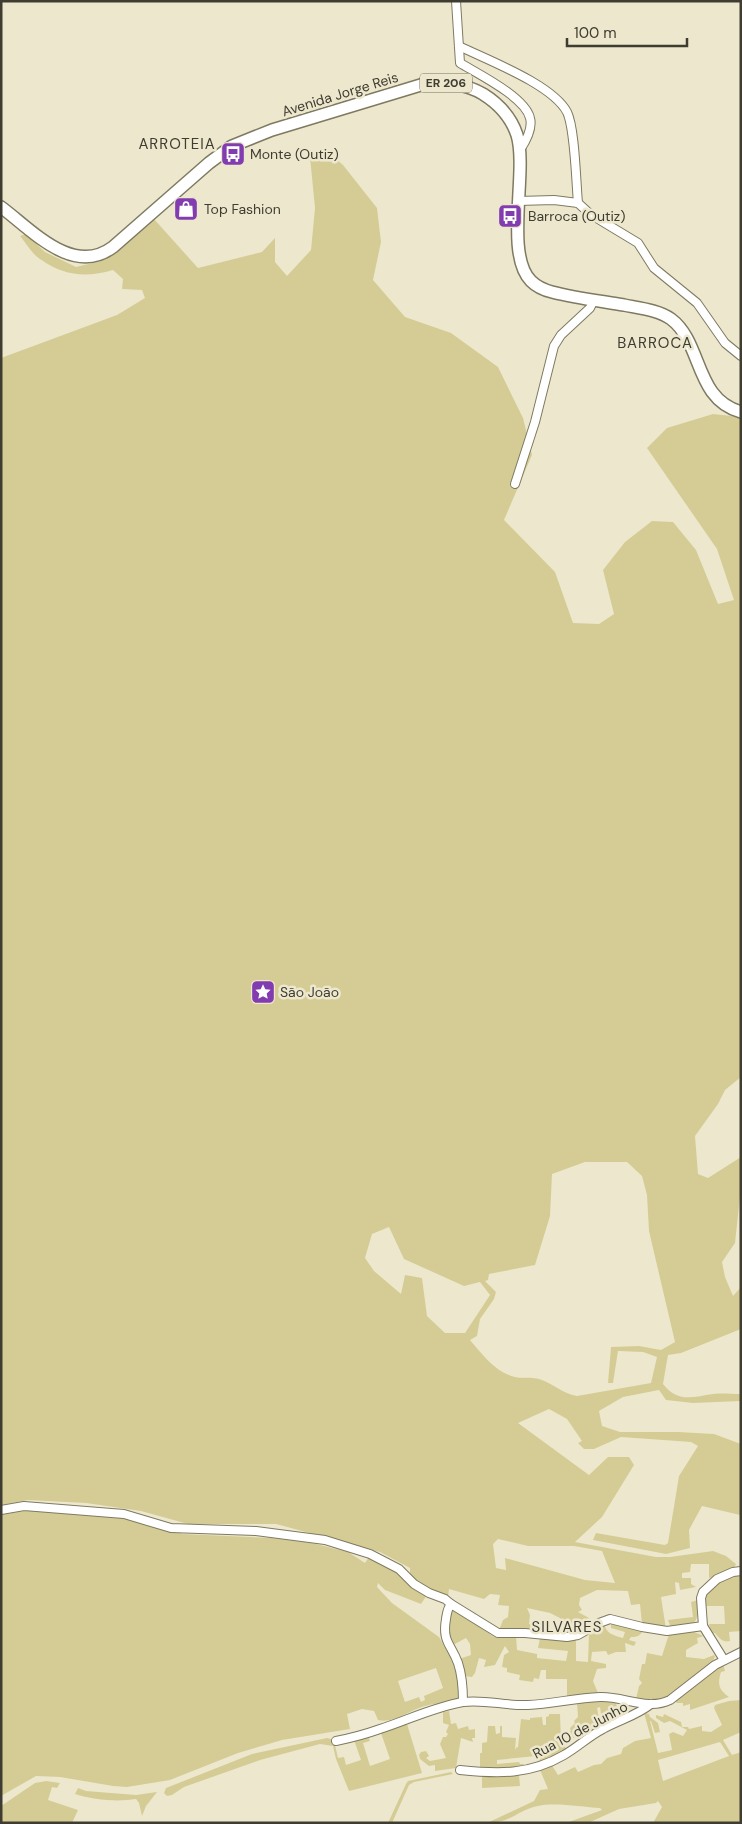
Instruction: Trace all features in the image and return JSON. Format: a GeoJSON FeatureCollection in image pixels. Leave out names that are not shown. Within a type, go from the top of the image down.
{"type":"FeatureCollection","features":[{"type":"Feature","properties":{"kind":"main road","name":"Avenida Jorge Reis"},"geometry":{"type":"LineString","coordinates":[[1,208],[58,250],[76,256],[100,254],[113,247],[209,163],[232,146],[263,133],[324,113],[432,83],[465,86],[478,91],[492,100],[513,124],[520,151],[518,227],[522,263],[531,281],[540,288],[552,292],[638,308],[670,318],[684,334],[714,395],[727,407],[741,412]]}},
{"type":"Feature","properties":{"kind":"street"},"geometry":{"type":"LineString","coordinates":[[456,1],[460,62],[517,99],[528,112],[530,128],[520,151]]}},
{"type":"Feature","properties":{"kind":"street"},"geometry":{"type":"LineString","coordinates":[[459,46],[536,84],[553,95],[566,111],[571,125],[578,204]]}},
{"type":"Feature","properties":{"kind":"street"},"geometry":{"type":"LineString","coordinates":[[518,201],[554,200],[578,204],[590,214],[638,243],[654,268],[697,303],[725,343],[741,356]]}},
{"type":"Feature","properties":{"kind":"street"},"geometry":{"type":"LineString","coordinates":[[515,484],[554,346],[562,335],[590,308],[594,300]]}},
{"type":"Feature","properties":{"kind":"street"},"geometry":{"type":"LineString","coordinates":[[1,1510],[24,1506],[124,1514],[171,1528],[256,1531],[325,1540],[370,1554],[399,1569],[414,1584],[445,1599],[498,1633],[525,1633],[567,1637],[578,1635],[610,1619],[667,1631],[703,1626]]}},
{"type":"Feature","properties":{"kind":"street"},"geometry":{"type":"LineString","coordinates":[[724,1660],[703,1626],[701,1598],[703,1592],[717,1579],[741,1570]]}},
{"type":"Feature","properties":{"kind":"street"},"geometry":{"type":"LineString","coordinates":[[451,1604],[447,1610],[445,1620],[445,1637],[458,1664],[463,1702]]}},
{"type":"Feature","properties":{"kind":"street"},"geometry":{"type":"LineString","coordinates":[[336,1741],[372,1732],[422,1713],[463,1702],[526,1705],[614,1697],[630,1702],[662,1703],[670,1700],[724,1660],[741,1652]]}},
{"type":"Feature","properties":{"kind":"street","name":"Rua 10 de Junho"},"geometry":{"type":"LineString","coordinates":[[460,1770],[488,1773],[521,1772],[538,1768],[562,1756],[602,1729],[641,1712],[651,1704]]}},
{"type":"Feature","properties":{"kind":"shaded area"},"geometry":{"type":"Polygon","coordinates":[[[324,149],[343,165],[377,208],[381,242],[373,280],[405,317],[451,333],[498,367],[523,418],[532,455],[504,520],[555,572],[573,623],[599,624],[614,614],[603,570],[625,542],[652,521],[673,522],[696,550],[718,604],[734,600],[717,549],[647,448],[667,428],[713,414],[741,417],[741,1077],[725,1090],[718,1104],[695,1136],[698,1174],[708,1178],[741,1157],[741,1187],[735,1243],[722,1262],[725,1277],[733,1296],[741,1287],[741,1329],[681,1353],[668,1355],[663,1384],[674,1394],[680,1396],[741,1394],[741,1401],[693,1403],[666,1400],[659,1390],[623,1397],[599,1411],[602,1426],[620,1432],[714,1434],[741,1444],[740,1515],[702,1506],[689,1530],[690,1548],[666,1554],[593,1540],[596,1533],[665,1545],[668,1543],[679,1476],[698,1446],[691,1442],[621,1437],[594,1449],[584,1449],[578,1443],[582,1441],[567,1419],[549,1409],[518,1423],[589,1475],[608,1457],[629,1457],[634,1465],[602,1517],[575,1542],[656,1557],[713,1551],[726,1556],[736,1564],[734,1568],[709,1578],[709,1564],[691,1564],[690,1572],[682,1573],[682,1578],[691,1578],[691,1584],[696,1587],[680,1590],[679,1583],[675,1582],[676,1594],[661,1597],[666,1629],[642,1624],[640,1604],[631,1605],[628,1591],[597,1590],[580,1598],[579,1605],[582,1610],[578,1612],[589,1618],[592,1623],[584,1628],[571,1633],[556,1633],[560,1618],[550,1613],[527,1608],[530,1615],[529,1624],[536,1625],[535,1630],[499,1630],[503,1620],[508,1617],[509,1606],[498,1605],[500,1595],[490,1594],[484,1599],[449,1589],[448,1598],[431,1591],[410,1578],[410,1568],[380,1552],[276,1524],[188,1524],[141,1511],[86,1503],[28,1500],[1,1505],[1,358],[117,315],[145,298],[142,290],[122,289],[123,279],[113,270],[84,275],[67,272],[49,265],[34,254],[20,236],[26,234],[45,252],[76,267],[101,261],[154,219],[198,268],[262,252],[275,238],[275,262],[287,276],[311,250],[315,208],[310,157],[324,149]],[[585,1162],[552,1174],[550,1216],[535,1265],[489,1274],[488,1280],[485,1281],[496,1292],[494,1299],[480,1319],[477,1336],[470,1340],[495,1367],[508,1375],[542,1380],[577,1396],[651,1383],[657,1357],[643,1352],[618,1351],[613,1383],[608,1383],[611,1347],[639,1346],[661,1350],[675,1342],[649,1231],[647,1195],[642,1176],[627,1162],[585,1162]],[[389,1227],[372,1234],[365,1258],[374,1271],[401,1294],[405,1275],[422,1278],[427,1316],[445,1333],[465,1333],[490,1295],[480,1282],[464,1286],[404,1259],[389,1227]],[[498,1539],[493,1544],[496,1568],[506,1570],[505,1558],[585,1580],[615,1583],[602,1551],[574,1546],[528,1546],[498,1539]]]}},
{"type":"Feature","properties":{"kind":"shaded area"},"geometry":{"type":"Polygon","coordinates":[[[29,1510],[124,1518],[183,1534],[273,1538],[312,1543],[348,1552],[365,1563],[369,1557],[375,1558],[401,1575],[412,1587],[427,1595],[421,1604],[385,1590],[378,1583],[377,1587],[392,1603],[439,1637],[456,1667],[460,1690],[459,1698],[449,1702],[429,1705],[398,1718],[385,1721],[378,1720],[374,1711],[362,1709],[347,1714],[350,1729],[282,1740],[238,1753],[170,1780],[127,1787],[60,1777],[36,1776],[1,1796],[1,1515],[29,1510]],[[436,1668],[398,1681],[405,1702],[419,1697],[421,1702],[425,1700],[424,1696],[443,1688],[436,1668]]]}},
{"type":"Feature","properties":{"kind":"shaded area"},"geometry":{"type":"Polygon","coordinates":[[[741,1574],[741,1631],[729,1632],[730,1641],[723,1641],[715,1633],[711,1634],[709,1624],[725,1624],[724,1606],[705,1606],[706,1593],[714,1584],[741,1574]]]}},
{"type":"Feature","properties":{"kind":"shaded area"},"geometry":{"type":"Polygon","coordinates":[[[698,1600],[697,1615],[694,1623],[671,1628],[668,1620],[693,1617],[691,1602],[698,1600]]]}},
{"type":"Feature","properties":{"kind":"shaded area"},"geometry":{"type":"Polygon","coordinates":[[[451,1611],[457,1611],[494,1637],[516,1635],[517,1650],[537,1654],[537,1658],[566,1661],[568,1651],[538,1648],[540,1638],[576,1639],[576,1661],[588,1662],[589,1634],[604,1623],[608,1632],[623,1638],[625,1632],[611,1628],[611,1622],[643,1630],[641,1634],[631,1637],[629,1640],[636,1642],[634,1646],[625,1643],[626,1652],[616,1652],[608,1655],[606,1651],[592,1652],[591,1661],[606,1664],[606,1668],[597,1669],[593,1681],[598,1693],[567,1698],[567,1679],[546,1679],[546,1670],[541,1670],[539,1679],[534,1678],[533,1682],[519,1680],[520,1675],[507,1672],[507,1668],[502,1667],[504,1655],[509,1652],[505,1646],[495,1665],[484,1667],[486,1660],[479,1658],[472,1677],[464,1676],[459,1659],[471,1655],[470,1644],[466,1638],[453,1645],[450,1641],[448,1628],[451,1611]]]}},
{"type":"Feature","properties":{"kind":"shaded area"},"geometry":{"type":"Polygon","coordinates":[[[694,1632],[704,1636],[697,1638],[698,1643],[686,1650],[686,1657],[704,1659],[714,1655],[715,1657],[710,1665],[659,1701],[636,1699],[639,1686],[642,1683],[639,1679],[642,1664],[645,1664],[647,1653],[662,1656],[669,1634],[694,1632]]]}},
{"type":"Feature","properties":{"kind":"shaded area"},"geometry":{"type":"Polygon","coordinates":[[[723,1664],[725,1671],[721,1672],[719,1683],[723,1692],[729,1697],[690,1710],[690,1704],[683,1706],[683,1703],[675,1701],[723,1664]]]}},
{"type":"Feature","properties":{"kind":"shaded area"},"geometry":{"type":"Polygon","coordinates":[[[605,1699],[616,1701],[617,1710],[601,1714],[600,1707],[597,1708],[599,1718],[618,1712],[620,1718],[571,1739],[570,1728],[578,1717],[577,1703],[605,1699]]]}},
{"type":"Feature","properties":{"kind":"shaded area"},"geometry":{"type":"Polygon","coordinates":[[[741,1700],[741,1732],[723,1740],[732,1755],[741,1752],[741,1823],[653,1823],[662,1807],[658,1801],[656,1803],[619,1809],[588,1823],[566,1823],[602,1810],[600,1808],[545,1805],[525,1810],[502,1821],[487,1823],[534,1801],[540,1790],[548,1789],[540,1770],[551,1764],[558,1775],[575,1767],[578,1772],[601,1764],[607,1758],[621,1754],[623,1748],[635,1741],[651,1738],[644,1713],[649,1714],[658,1723],[660,1732],[655,1733],[650,1721],[658,1753],[672,1750],[669,1734],[673,1732],[683,1736],[687,1730],[670,1721],[664,1723],[656,1718],[656,1715],[663,1717],[664,1714],[681,1722],[682,1727],[688,1727],[689,1729],[702,1726],[702,1731],[711,1732],[722,1725],[714,1708],[715,1705],[741,1700]],[[720,1742],[658,1760],[663,1781],[729,1756],[720,1742]]]}},
{"type":"Feature","properties":{"kind":"shaded area"},"geometry":{"type":"Polygon","coordinates":[[[449,1711],[451,1724],[456,1723],[458,1729],[468,1726],[469,1730],[475,1729],[475,1738],[472,1738],[473,1742],[461,1738],[456,1768],[435,1771],[435,1765],[429,1766],[420,1759],[419,1755],[421,1752],[426,1751],[429,1756],[426,1758],[430,1761],[446,1758],[440,1744],[443,1737],[446,1737],[448,1734],[446,1732],[449,1725],[443,1723],[443,1712],[449,1711]]]}},
{"type":"Feature","properties":{"kind":"shaded area"},"geometry":{"type":"Polygon","coordinates":[[[549,1714],[560,1714],[561,1741],[567,1750],[539,1765],[536,1756],[497,1760],[497,1764],[519,1762],[524,1764],[526,1768],[487,1770],[480,1767],[480,1753],[482,1753],[482,1743],[487,1742],[488,1726],[495,1726],[496,1734],[500,1733],[500,1726],[502,1726],[502,1737],[516,1738],[515,1750],[518,1747],[521,1719],[530,1720],[530,1718],[542,1717],[543,1725],[546,1725],[546,1717],[549,1714]]]}},
{"type":"Feature","properties":{"kind":"shaded area"},"geometry":{"type":"Polygon","coordinates":[[[407,1724],[422,1773],[349,1791],[336,1759],[333,1746],[320,1744],[260,1760],[184,1787],[172,1795],[167,1796],[164,1793],[166,1788],[252,1754],[327,1738],[331,1739],[333,1745],[335,1745],[338,1758],[344,1757],[346,1765],[361,1760],[354,1740],[368,1736],[370,1741],[363,1743],[370,1766],[390,1759],[381,1733],[407,1724]]]}},
{"type":"Feature","properties":{"kind":"shaded area"},"geometry":{"type":"Polygon","coordinates":[[[451,1772],[453,1774],[414,1782],[409,1785],[392,1823],[388,1823],[408,1781],[451,1772]]]}},
{"type":"Feature","properties":{"kind":"shaded area"},"geometry":{"type":"Polygon","coordinates":[[[519,1775],[520,1786],[482,1788],[482,1776],[519,1775]]]}},
{"type":"Feature","properties":{"kind":"shaded area"},"geometry":{"type":"Polygon","coordinates":[[[46,1781],[60,1783],[57,1788],[52,1787],[48,1800],[78,1810],[72,1823],[1,1823],[1,1806],[35,1783],[46,1781]]]}},
{"type":"Feature","properties":{"kind":"shaded area"},"geometry":{"type":"Polygon","coordinates":[[[78,1788],[86,1791],[136,1795],[157,1792],[146,1806],[142,1816],[136,1799],[90,1798],[75,1794],[78,1788]]]}},
{"type":"Feature","properties":{"kind":"place","name":"Monte (Outiz)"},"geometry":{"type":"Point","coordinates":[233,154]}},
{"type":"Feature","properties":{"kind":"place","name":"Top Fashion"},"geometry":{"type":"Point","coordinates":[186,209]}},
{"type":"Feature","properties":{"kind":"place","name":"Barroca (Outiz)"},"geometry":{"type":"Point","coordinates":[510,216]}},
{"type":"Feature","properties":{"kind":"place","name":"São João"},"geometry":{"type":"Point","coordinates":[263,992]}},
{"type":"Feature","properties":{"kind":"district","name":"ARROTEIA"},"geometry":{"type":"Point","coordinates":[177,144]}},
{"type":"Feature","properties":{"kind":"district","name":"BARROCA"},"geometry":{"type":"Point","coordinates":[655,343]}},
{"type":"Feature","properties":{"kind":"district","name":"SILVARES"},"geometry":{"type":"Point","coordinates":[567,1627]}}]}
